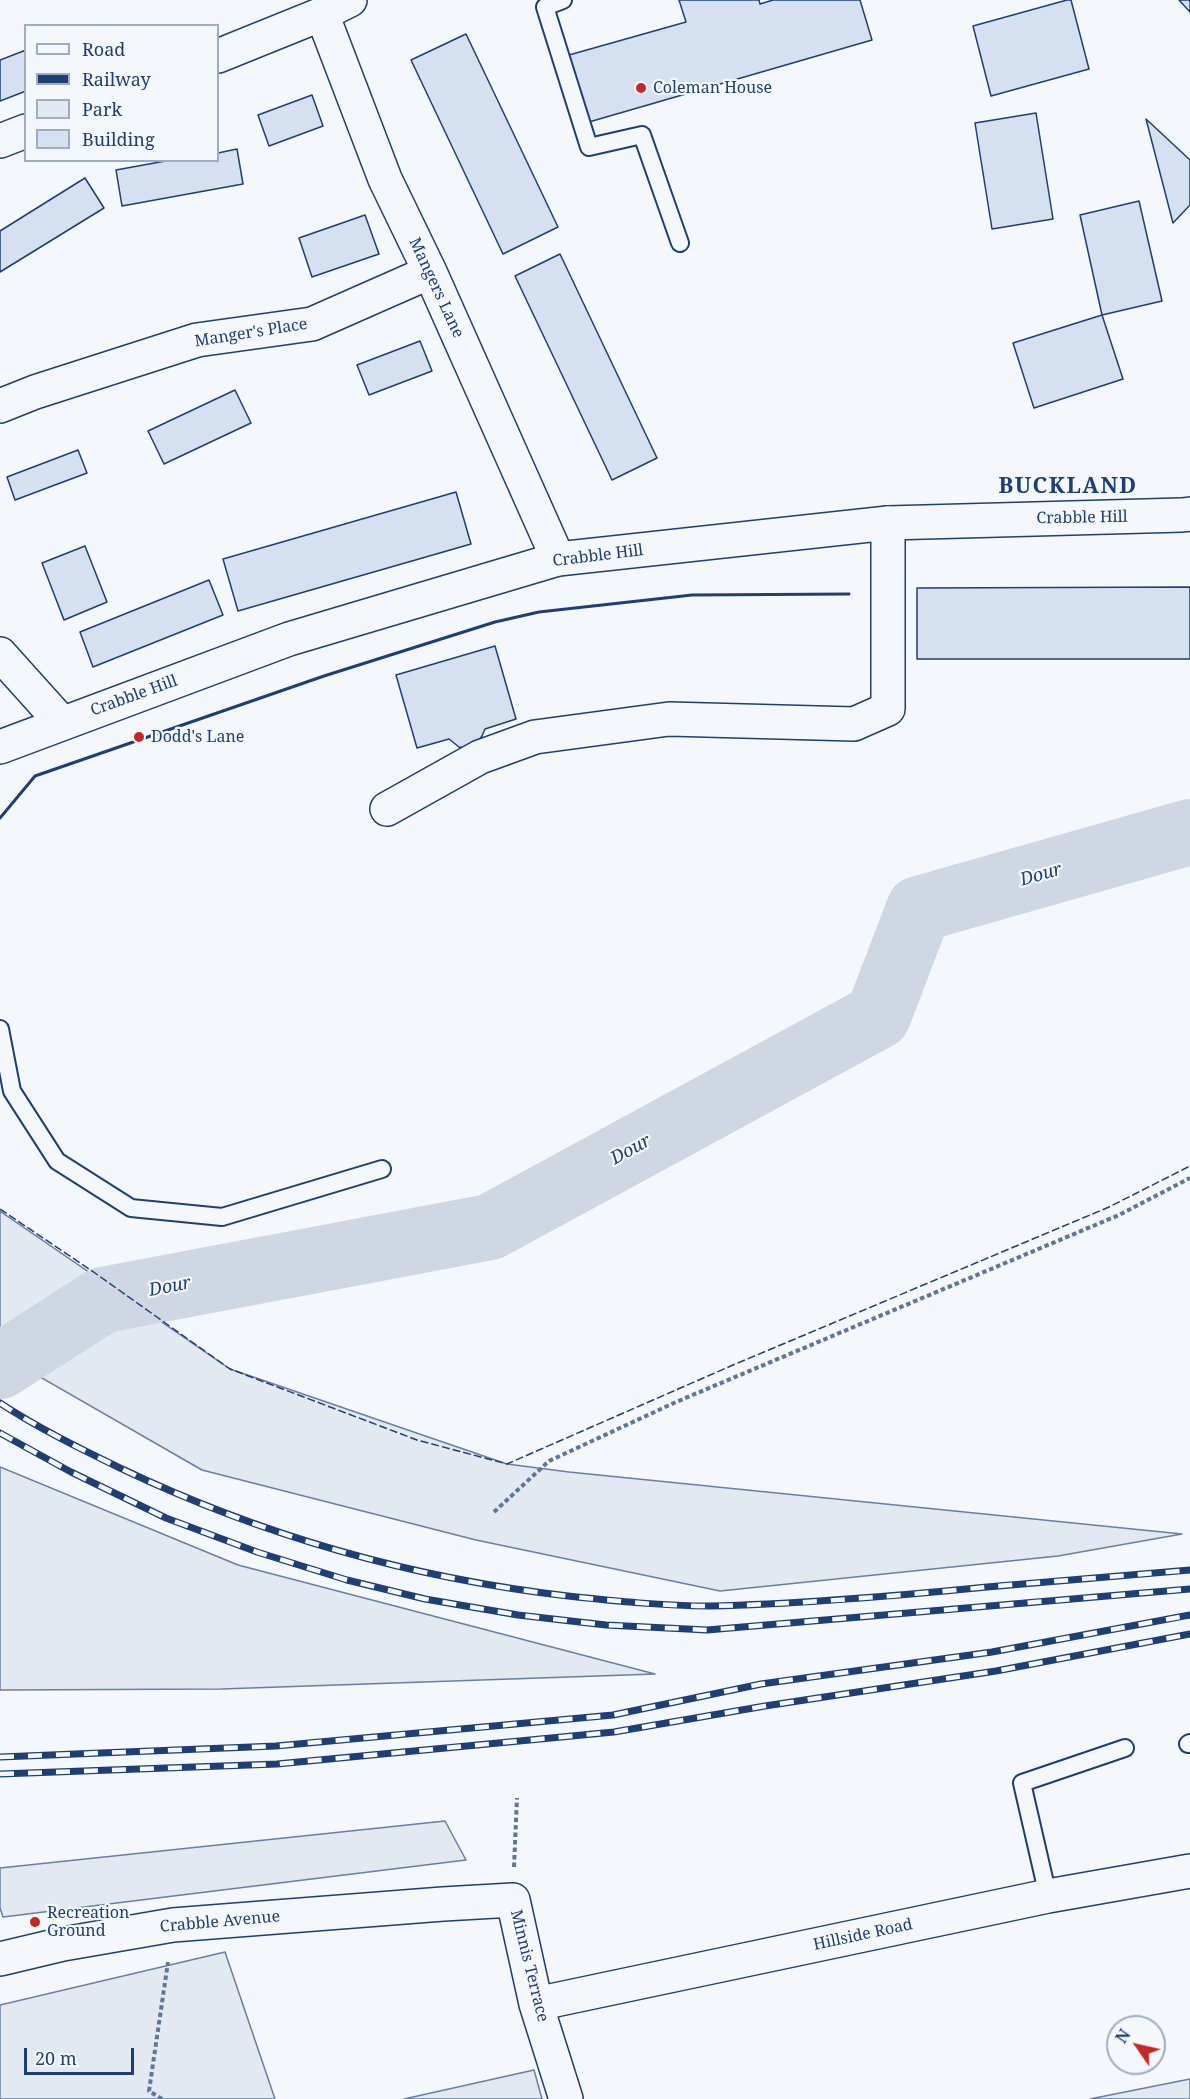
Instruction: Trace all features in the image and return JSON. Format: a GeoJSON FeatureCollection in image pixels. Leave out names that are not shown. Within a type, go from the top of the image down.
{"type":"FeatureCollection","features":[{"type":"Feature","properties":{"kind":"street"},"geometry":{"type":"LineString","coordinates":[[219,56],[336,7]]}},
{"type":"Feature","properties":{"kind":"street","name":"Mangers Lane"},"geometry":{"type":"LineString","coordinates":[[336,7],[385,179],[430,272],[558,559]]}},
{"type":"Feature","properties":{"kind":"street"},"geometry":{"type":"LineString","coordinates":[[0,141],[24,132]]}},
{"type":"Feature","properties":{"kind":"street","name":"Manger's Place"},"geometry":{"type":"LineString","coordinates":[[0,406],[35,392],[197,340],[312,324],[430,272]]}},
{"type":"Feature","properties":{"kind":"street","name":"Crabble Hill"},"geometry":{"type":"LineString","coordinates":[[0,747],[289,639],[558,559],[888,523],[1190,513]]}},
{"type":"Feature","properties":{"kind":"street"},"geometry":{"type":"LineString","coordinates":[[387,809],[480,757],[535,737],[669,719],[854,724],[888,710],[888,523]]}},
{"type":"Feature","properties":{"kind":"street"},"geometry":{"type":"LineString","coordinates":[[0,654],[62,723]]}},
{"type":"Feature","properties":{"kind":"street","name":"Hillside Road"},"geometry":{"type":"LineString","coordinates":[[536,2004],[1048,1896],[1190,1871]]}},
{"type":"Feature","properties":{"kind":"street","name":"Minnis Terrace"},"geometry":{"type":"LineString","coordinates":[[443,1904],[513,1900],[536,2004],[566,2099]]}},
{"type":"Feature","properties":{"kind":"street","name":"Crabble Avenue"},"geometry":{"type":"LineString","coordinates":[[0,1959],[63,1944],[173,1925],[443,1904]]}},
{"type":"Feature","properties":{"kind":"lane"},"geometry":{"type":"LineString","coordinates":[[563,0],[545,7],[589,147],[642,135],[680,243]]}},
{"type":"Feature","properties":{"kind":"lane"},"geometry":{"type":"LineString","coordinates":[[0,1029],[12,1091],[57,1161],[131,1208],[222,1217],[382,1170]]}},
{"type":"Feature","properties":{"kind":"lane"},"geometry":{"type":"LineString","coordinates":[[1048,1896],[1022,1783],[1125,1748]]}},
{"type":"Feature","properties":{"kind":"path"},"geometry":{"type":"LineString","coordinates":[[494,1512],[549,1461],[720,1383],[1119,1215],[1190,1178]]}},
{"type":"Feature","properties":{"kind":"path"},"geometry":{"type":"LineString","coordinates":[[513,1900],[517,1798]]}},
{"type":"Feature","properties":{"kind":"path"},"geometry":{"type":"LineString","coordinates":[[162,2099],[149,2091],[173,1925]]}},
{"type":"Feature","properties":{"kind":"green space"},"geometry":{"type":"Polygon","coordinates":[[[0,1211],[230,1369],[507,1464],[1182,1534],[1058,1556],[720,1591],[476,1540],[202,1470],[0,1354],[0,1211]]]}},
{"type":"Feature","properties":{"kind":"green space"},"geometry":{"type":"Polygon","coordinates":[[[0,1467],[238,1565],[655,1674],[221,1689],[0,1690],[0,1467]]]}},
{"type":"Feature","properties":{"kind":"green space"},"geometry":{"type":"Polygon","coordinates":[[[445,1821],[466,1860],[3,1917],[0,1908],[0,1868],[445,1821]]]}},
{"type":"Feature","properties":{"kind":"green space"},"geometry":{"type":"Polygon","coordinates":[[[225,1952],[275,2099],[0,2099],[0,2005],[225,1952]]]}},
{"type":"Feature","properties":{"kind":"green space"},"geometry":{"type":"Polygon","coordinates":[[[534,2070],[542,2099],[404,2099],[534,2070]]]}},
{"type":"Feature","properties":{"kind":"green space"},"geometry":{"type":"Polygon","coordinates":[[[1190,2079],[1190,2099],[1090,2099],[1190,2079]]]}},
{"type":"Feature","properties":{"kind":"building","name":"Coleman House"},"geometry":{"type":"Polygon","coordinates":[[[679,0],[759,0],[760,4],[773,0],[860,0],[872,40],[589,122],[569,55],[686,22],[679,0]]]}},
{"type":"Feature","properties":{"kind":"building"},"geometry":{"type":"Polygon","coordinates":[[[1071,0],[1089,69],[991,96],[973,26],[1071,0]]]}},
{"type":"Feature","properties":{"kind":"building"},"geometry":{"type":"Polygon","coordinates":[[[1179,0],[1190,0],[1190,12],[1179,0]]]}},
{"type":"Feature","properties":{"kind":"building"},"geometry":{"type":"Polygon","coordinates":[[[466,34],[558,227],[503,254],[411,60],[466,34]]]}},
{"type":"Feature","properties":{"kind":"building"},"geometry":{"type":"Polygon","coordinates":[[[24,51],[24,92],[0,101],[0,60],[24,51]]]}},
{"type":"Feature","properties":{"kind":"building"},"geometry":{"type":"Polygon","coordinates":[[[312,95],[323,126],[269,146],[258,115],[312,95]]]}},
{"type":"Feature","properties":{"kind":"building"},"geometry":{"type":"Polygon","coordinates":[[[1036,113],[1053,219],[992,229],[975,123],[1036,113]]]}},
{"type":"Feature","properties":{"kind":"building"},"geometry":{"type":"Polygon","coordinates":[[[1146,119],[1190,160],[1190,205],[1173,223],[1146,119]]]}},
{"type":"Feature","properties":{"kind":"building"},"geometry":{"type":"Polygon","coordinates":[[[237,149],[243,184],[122,206],[116,170],[160,162],[219,162],[219,153],[237,149]]]}},
{"type":"Feature","properties":{"kind":"building"},"geometry":{"type":"Polygon","coordinates":[[[85,178],[104,208],[0,272],[0,231],[85,178]]]}},
{"type":"Feature","properties":{"kind":"building"},"geometry":{"type":"Polygon","coordinates":[[[1139,201],[1162,301],[1102,315],[1080,215],[1139,201]]]}},
{"type":"Feature","properties":{"kind":"building"},"geometry":{"type":"Polygon","coordinates":[[[365,215],[379,254],[312,277],[299,238],[365,215]]]}},
{"type":"Feature","properties":{"kind":"building"},"geometry":{"type":"Polygon","coordinates":[[[560,254],[657,458],[612,480],[515,276],[560,254]]]}},
{"type":"Feature","properties":{"kind":"building"},"geometry":{"type":"Polygon","coordinates":[[[1102,315],[1123,379],[1034,408],[1013,343],[1102,315]]]}},
{"type":"Feature","properties":{"kind":"building"},"geometry":{"type":"Polygon","coordinates":[[[420,341],[432,371],[369,395],[357,365],[420,341]]]}},
{"type":"Feature","properties":{"kind":"building"},"geometry":{"type":"Polygon","coordinates":[[[235,390],[251,423],[164,464],[148,431],[235,390]]]}},
{"type":"Feature","properties":{"kind":"building"},"geometry":{"type":"Polygon","coordinates":[[[78,450],[87,473],[15,500],[7,477],[78,450]]]}},
{"type":"Feature","properties":{"kind":"building"},"geometry":{"type":"Polygon","coordinates":[[[456,492],[471,544],[238,611],[223,559],[456,492]]]}},
{"type":"Feature","properties":{"kind":"building"},"geometry":{"type":"Polygon","coordinates":[[[85,546],[107,602],[64,620],[42,563],[85,546]]]}},
{"type":"Feature","properties":{"kind":"building"},"geometry":{"type":"Polygon","coordinates":[[[209,580],[223,615],[93,667],[80,632],[209,580]]]}},
{"type":"Feature","properties":{"kind":"building"},"geometry":{"type":"Polygon","coordinates":[[[1190,587],[1190,659],[917,659],[917,588],[1190,587]]]}},
{"type":"Feature","properties":{"kind":"building"},"geometry":{"type":"Polygon","coordinates":[[[495,646],[516,719],[485,729],[477,743],[467,748],[459,747],[449,739],[417,748],[396,675],[495,646]]]}},
{"type":"Feature","properties":{"kind":"waterway","name":"Dour"},"geometry":{"type":"LineString","coordinates":[[0,1366],[103,1300],[490,1227],[878,1016],[919,909],[1190,832]]}},
{"type":"Feature","properties":{"kind":"railway"},"geometry":{"type":"LineString","coordinates":[[0,1403],[44,1429],[120,1468],[228,1514],[283,1534],[395,1566],[510,1588],[621,1601],[710,1606],[849,1599],[1190,1570]]}},
{"type":"Feature","properties":{"kind":"railway"},"geometry":{"type":"LineString","coordinates":[[0,1433],[71,1472],[166,1518],[257,1552],[347,1580],[425,1599],[518,1615],[606,1625],[707,1630],[1190,1589]]}},
{"type":"Feature","properties":{"kind":"railway"},"geometry":{"type":"LineString","coordinates":[[0,1757],[276,1746],[613,1715],[761,1684],[992,1652],[1190,1615]]}},
{"type":"Feature","properties":{"kind":"railway"},"geometry":{"type":"LineString","coordinates":[[0,1774],[277,1764],[614,1732],[765,1706],[996,1671],[1190,1634]]}},
{"type":"Feature","properties":{"kind":"fence"},"geometry":{"type":"LineString","coordinates":[[0,1209],[230,1369],[417,1440],[507,1464],[733,1365],[1109,1207],[1190,1166]]}},
{"type":"Feature","properties":{"kind":"wall"},"geometry":{"type":"LineString","coordinates":[[0,818],[35,776],[324,676],[495,622],[539,612],[692,595],[849,594]]}},
{"type":"Feature","properties":{"kind":"place","name":"Coleman House"},"geometry":{"type":"Point","coordinates":[641,88]}},
{"type":"Feature","properties":{"kind":"place","name":"Dodd's Lane"},"geometry":{"type":"Point","coordinates":[139,737]}},
{"type":"Feature","properties":{"kind":"place","name":"Recreation Ground"},"geometry":{"type":"Point","coordinates":[35,1922]}},
{"type":"Feature","properties":{"kind":"district","name":"BUCKLAND"},"geometry":{"type":"Point","coordinates":[1068,487]}}]}
